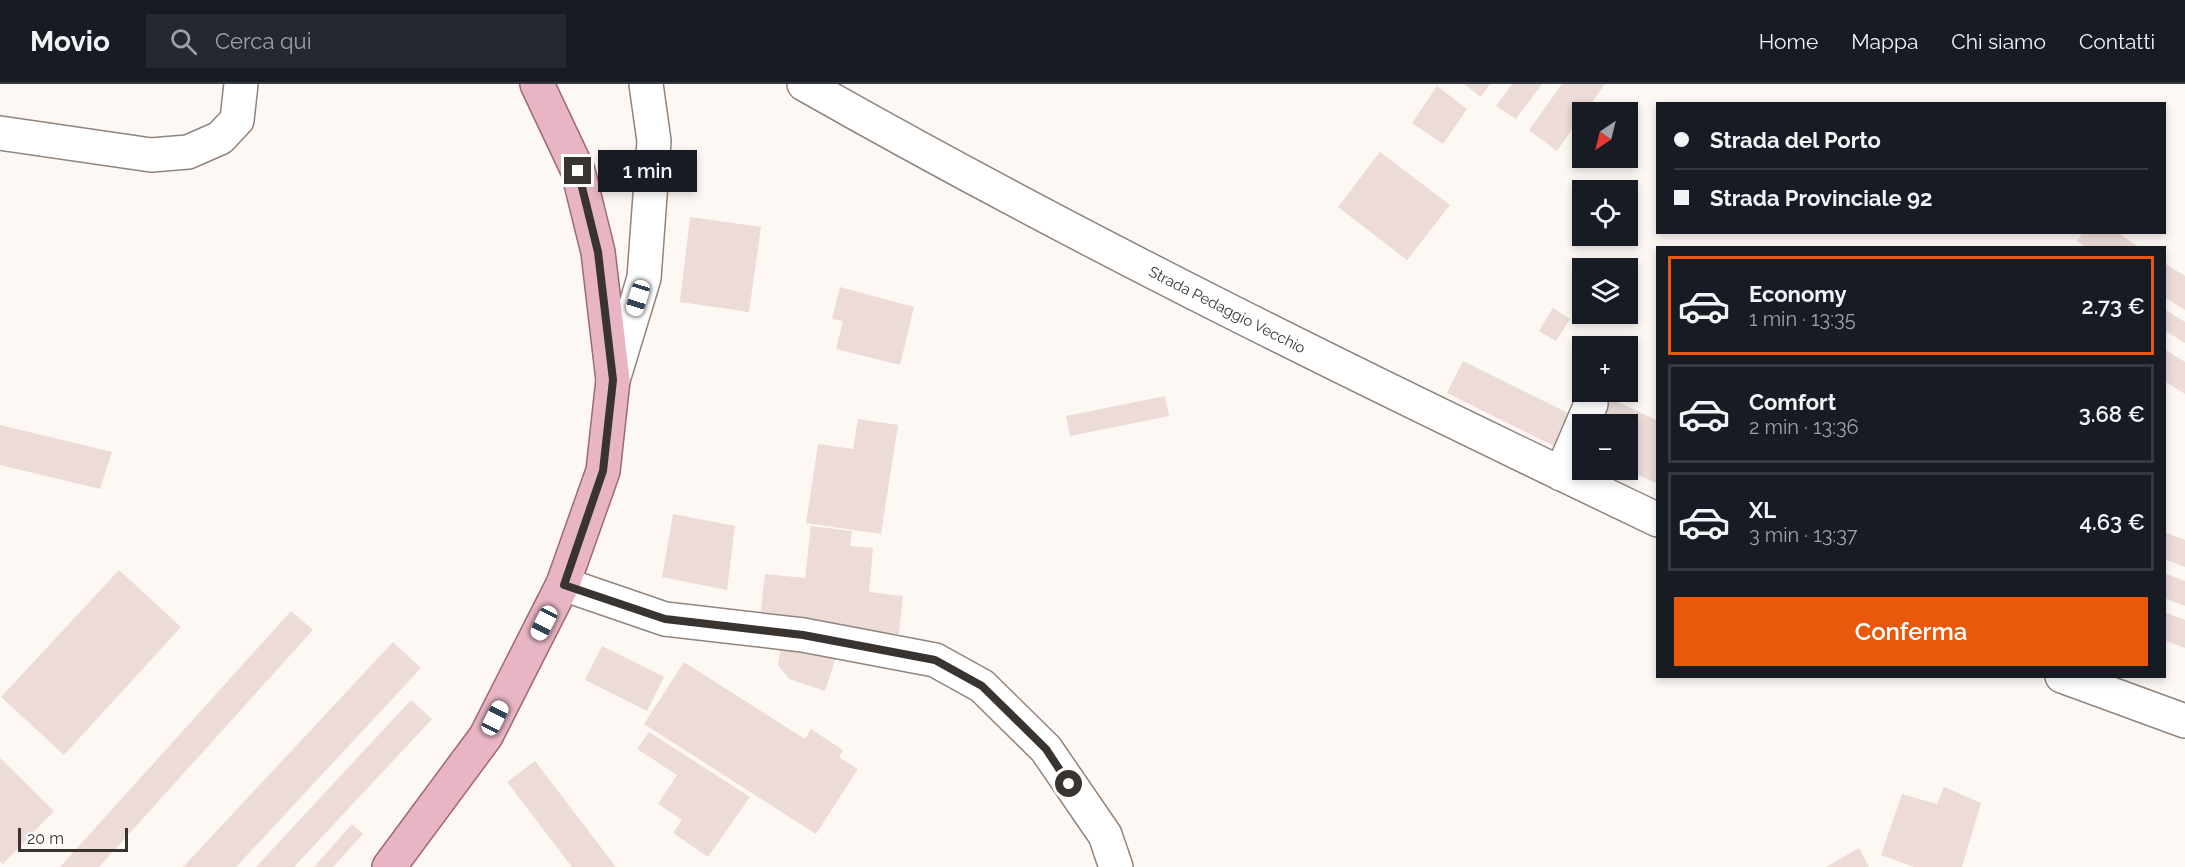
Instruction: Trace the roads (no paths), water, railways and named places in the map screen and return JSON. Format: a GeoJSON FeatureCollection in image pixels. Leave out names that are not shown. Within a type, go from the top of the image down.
{"type":"FeatureCollection","features":[{"type":"Feature","properties":{"kind":"main road"},"geometry":{"type":"LineString","coordinates":[[389,867],[486,736],[564,585],[603,471],[613,380],[598,252],[578,171],[537,84]]}},
{"type":"Feature","properties":{"kind":"street"},"geometry":{"type":"LineString","coordinates":[[0,133],[151,155],[188,152],[220,138],[237,120],[241,84]]}},
{"type":"Feature","properties":{"kind":"street"},"geometry":{"type":"LineString","coordinates":[[613,380],[644,278],[654,141],[646,84]]}},
{"type":"Feature","properties":{"kind":"street","name":"Strada Pedaggio Vecchio"},"geometry":{"type":"LineString","coordinates":[[804,84],[1136,264],[1400,397],[1656,519]]}},
{"type":"Feature","properties":{"kind":"street"},"geometry":{"type":"LineString","coordinates":[[1561,474],[1591,404]]}},
{"type":"Feature","properties":{"kind":"street"},"geometry":{"type":"LineString","coordinates":[[564,585],[665,619],[803,635],[935,660],[982,686],[1046,749],[1105,835],[1116,867]]}},
{"type":"Feature","properties":{"kind":"street"},"geometry":{"type":"LineString","coordinates":[[2067,678],[2185,721]]}}]}
